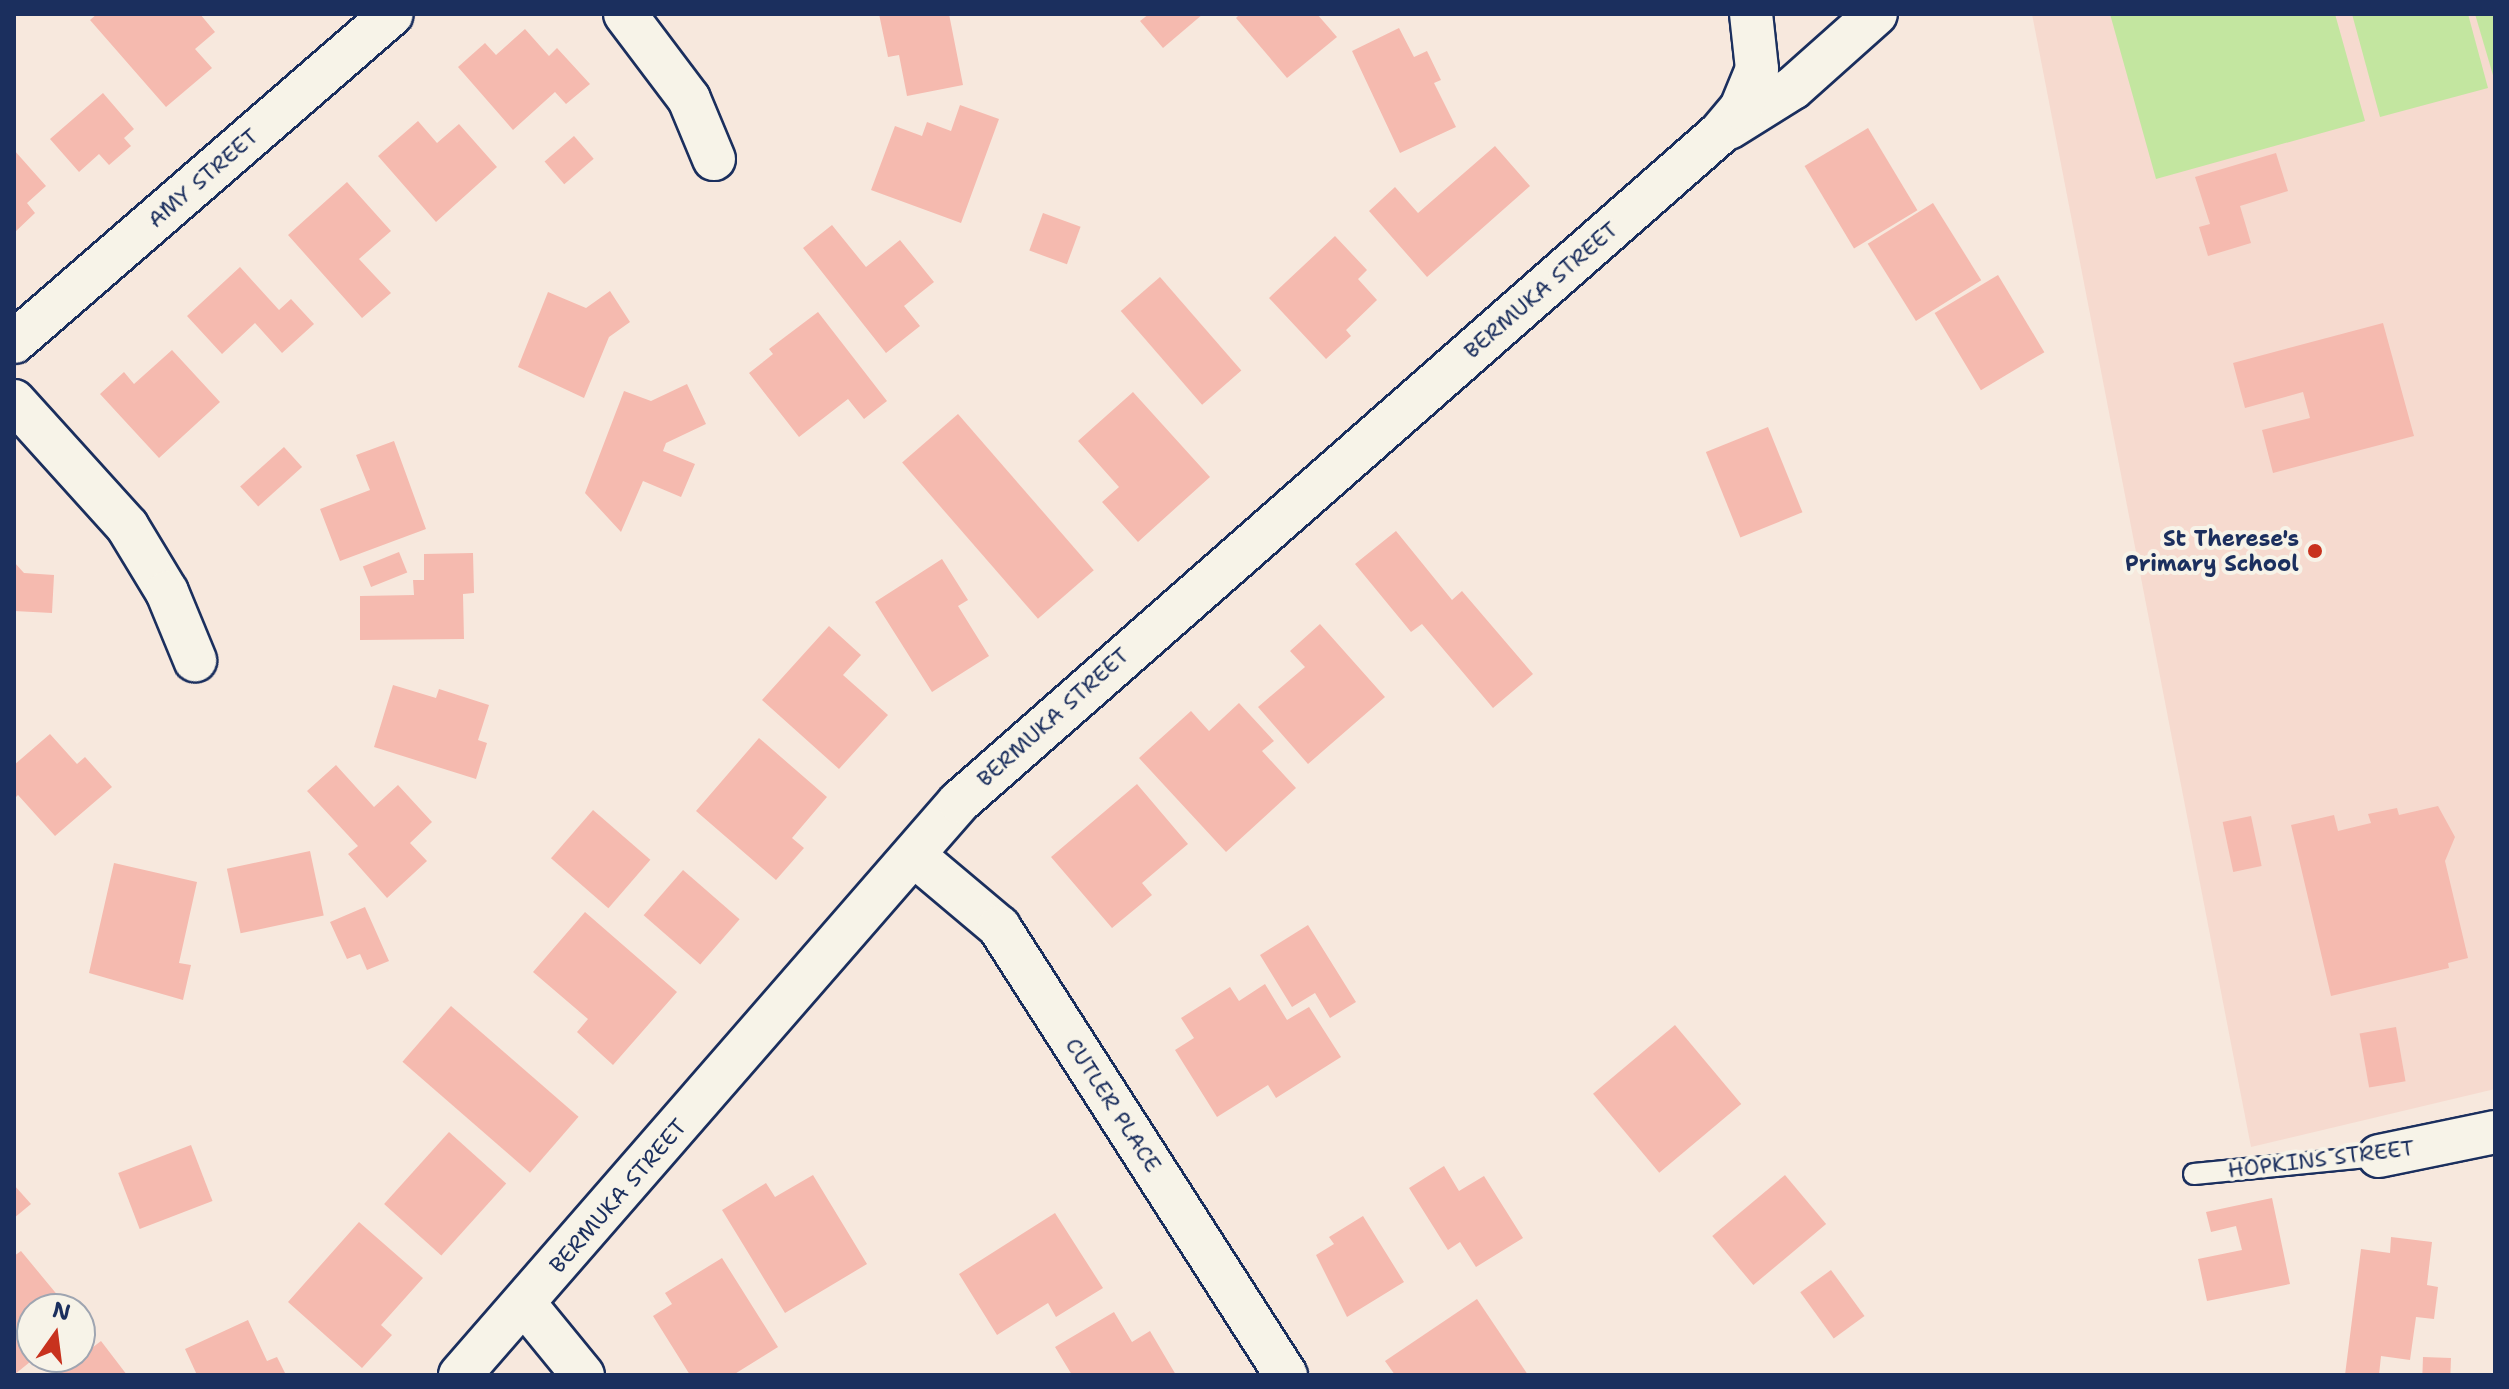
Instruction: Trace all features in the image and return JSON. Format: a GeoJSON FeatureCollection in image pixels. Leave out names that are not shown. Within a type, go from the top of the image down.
{"type":"FeatureCollection","features":[{"type":"Feature","properties":{"kind":"street","name":"AMY STREET"},"geometry":{"type":"LineString","coordinates":[[14,342],[392,14]]}},
{"type":"Feature","properties":{"kind":"street"},"geometry":{"type":"LineString","coordinates":[[625,14],[689,99],[714,159]]}},
{"type":"Feature","properties":{"kind":"street","name":"BERMUKA STREET"},"geometry":{"type":"LineString","coordinates":[[460,1375],[994,768],[1720,133],[1741,108],[1755,79],[1751,14]]}},
{"type":"Feature","properties":{"kind":"street","name":"BERMUKA STREET"},"geometry":{"type":"LineString","coordinates":[[1720,133],[1760,114],[1876,14]]}},
{"type":"Feature","properties":{"kind":"street"},"geometry":{"type":"LineString","coordinates":[[14,401],[127,526],[167,592],[195,660]]}},
{"type":"Feature","properties":{"kind":"street","name":"CUTLER PLACE"},"geometry":{"type":"LineString","coordinates":[[916,857],[999,927],[1286,1375]]}},
{"type":"Feature","properties":{"kind":"street","name":"HOPKINS STREET"},"geometry":{"type":"LineString","coordinates":[[2379,1156],[2495,1132]]}},
{"type":"Feature","properties":{"kind":"street"},"geometry":{"type":"LineString","coordinates":[[524,1303],[583,1375]]}},
{"type":"Feature","properties":{"kind":"lane","name":"HOPKINS STREET"},"geometry":{"type":"LineString","coordinates":[[2194,1174],[2379,1156]]}},
{"type":"Feature","properties":{"kind":"shaded area","name":"St Therese's Primary School"},"geometry":{"type":"Polygon","coordinates":[[[2032,14],[2495,14],[2495,1089],[2251,1147],[2032,14]]]}},
{"type":"Feature","properties":{"kind":"green space"},"geometry":{"type":"Polygon","coordinates":[[[2110,14],[2335,14],[2365,121],[2156,179],[2110,14]]]}},
{"type":"Feature","properties":{"kind":"green space"},"geometry":{"type":"Polygon","coordinates":[[[2352,14],[2468,14],[2488,88],[2380,117],[2352,14]]]}},
{"type":"Feature","properties":{"kind":"green space"},"geometry":{"type":"Polygon","coordinates":[[[2475,14],[2495,14],[2495,82],[2475,14]]]}},
{"type":"Feature","properties":{"kind":"building"},"geometry":{"type":"Polygon","coordinates":[[[97,14],[200,14],[215,32],[195,49],[212,68],[166,107],[90,20],[97,14]]]}},
{"type":"Feature","properties":{"kind":"building"},"geometry":{"type":"Polygon","coordinates":[[[879,14],[949,14],[963,85],[907,96],[899,55],[888,57],[879,14]]]}},
{"type":"Feature","properties":{"kind":"building"},"geometry":{"type":"Polygon","coordinates":[[[1149,14],[1203,14],[1163,48],[1140,21],[1149,14]]]}},
{"type":"Feature","properties":{"kind":"building"},"geometry":{"type":"Polygon","coordinates":[[[1240,14],[1317,14],[1337,37],[1287,78],[1236,18],[1240,14]]]}},
{"type":"Feature","properties":{"kind":"building"},"geometry":{"type":"Polygon","coordinates":[[[1399,28],[1414,57],[1427,51],[1441,80],[1434,83],[1456,127],[1400,153],[1352,51],[1399,28]]]}},
{"type":"Feature","properties":{"kind":"building"},"geometry":{"type":"Polygon","coordinates":[[[525,29],[549,56],[557,48],[590,84],[566,104],[555,92],[513,130],[458,67],[485,43],[496,55],[525,29]]]}},
{"type":"Feature","properties":{"kind":"building"},"geometry":{"type":"Polygon","coordinates":[[[103,93],[134,129],[124,138],[131,146],[109,165],[99,154],[79,172],[50,139],[103,93]]]}},
{"type":"Feature","properties":{"kind":"building"},"geometry":{"type":"Polygon","coordinates":[[[960,105],[999,119],[961,223],[871,190],[895,126],[922,136],[927,122],[951,131],[960,105]]]}},
{"type":"Feature","properties":{"kind":"building"},"geometry":{"type":"Polygon","coordinates":[[[418,121],[437,143],[459,124],[497,167],[436,222],[378,156],[418,121]]]}},
{"type":"Feature","properties":{"kind":"building"},"geometry":{"type":"Polygon","coordinates":[[[1868,128],[1917,210],[1854,248],[1805,166],[1868,128]]]}},
{"type":"Feature","properties":{"kind":"building"},"geometry":{"type":"Polygon","coordinates":[[[574,136],[594,159],[564,184],[545,162],[574,136]]]}},
{"type":"Feature","properties":{"kind":"building"},"geometry":{"type":"Polygon","coordinates":[[[1495,146],[1530,186],[1427,277],[1369,211],[1395,187],[1418,213],[1495,146]]]}},
{"type":"Feature","properties":{"kind":"building"},"geometry":{"type":"Polygon","coordinates":[[[14,150],[46,186],[27,203],[35,213],[14,233],[14,150]]]}},
{"type":"Feature","properties":{"kind":"building"},"geometry":{"type":"Polygon","coordinates":[[[2276,153],[2288,191],[2240,206],[2251,243],[2208,256],[2199,227],[2210,224],[2195,177],[2276,153]]]}},
{"type":"Feature","properties":{"kind":"building"},"geometry":{"type":"Polygon","coordinates":[[[347,182],[391,231],[359,259],[391,293],[362,318],[288,235],[347,182]]]}},
{"type":"Feature","properties":{"kind":"building"},"geometry":{"type":"Polygon","coordinates":[[[1933,203],[1981,280],[1916,321],[1868,244],[1933,203]]]}},
{"type":"Feature","properties":{"kind":"building"},"geometry":{"type":"Polygon","coordinates":[[[1043,213],[1081,227],[1067,264],[1029,251],[1043,213]]]}},
{"type":"Feature","properties":{"kind":"building"},"geometry":{"type":"Polygon","coordinates":[[[832,225],[866,267],[900,240],[934,282],[904,306],[920,326],[886,353],[803,248],[832,225]]]}},
{"type":"Feature","properties":{"kind":"building"},"geometry":{"type":"Polygon","coordinates":[[[1335,236],[1367,270],[1358,279],[1377,300],[1346,330],[1351,336],[1326,359],[1269,298],[1335,236]]]}},
{"type":"Feature","properties":{"kind":"building"},"geometry":{"type":"Polygon","coordinates":[[[240,267],[279,310],[291,299],[314,324],[282,353],[255,323],[222,354],[187,316],[240,267]]]}},
{"type":"Feature","properties":{"kind":"building"},"geometry":{"type":"Polygon","coordinates":[[[1998,275],[2044,352],[1981,390],[1935,313],[1998,275]]]}},
{"type":"Feature","properties":{"kind":"building"},"geometry":{"type":"Polygon","coordinates":[[[1160,277],[1241,371],[1202,405],[1121,311],[1160,277]]]}},
{"type":"Feature","properties":{"kind":"building"},"geometry":{"type":"Polygon","coordinates":[[[610,291],[630,322],[609,337],[584,398],[518,367],[548,292],[586,308],[610,291]]]}},
{"type":"Feature","properties":{"kind":"building"},"geometry":{"type":"Polygon","coordinates":[[[818,312],[887,401],[864,419],[848,399],[799,437],[749,373],[773,354],[769,349],[818,312]]]}},
{"type":"Feature","properties":{"kind":"building"},"geometry":{"type":"Polygon","coordinates":[[[2383,323],[2414,436],[2273,473],[2262,430],[2310,418],[2303,392],[2245,408],[2233,363],[2383,323]]]}},
{"type":"Feature","properties":{"kind":"building"},"geometry":{"type":"Polygon","coordinates":[[[172,350],[220,402],[159,458],[100,394],[124,372],[134,384],[172,350]]]}},
{"type":"Feature","properties":{"kind":"building"},"geometry":{"type":"Polygon","coordinates":[[[687,384],[706,424],[666,443],[663,451],[695,464],[681,497],[643,481],[621,532],[585,493],[624,391],[651,401],[687,384]]]}},
{"type":"Feature","properties":{"kind":"building"},"geometry":{"type":"Polygon","coordinates":[[[1133,392],[1210,477],[1138,542],[1102,502],[1119,487],[1078,441],[1133,392]]]}},
{"type":"Feature","properties":{"kind":"building"},"geometry":{"type":"Polygon","coordinates":[[[958,414],[1094,570],[1038,619],[902,463],[958,414]]]}},
{"type":"Feature","properties":{"kind":"building"},"geometry":{"type":"Polygon","coordinates":[[[1768,427],[1802,512],[1740,537],[1706,452],[1768,427]]]}},
{"type":"Feature","properties":{"kind":"building"},"geometry":{"type":"Polygon","coordinates":[[[394,441],[426,529],[340,561],[320,509],[370,490],[356,455],[394,441]]]}},
{"type":"Feature","properties":{"kind":"building"},"geometry":{"type":"Polygon","coordinates":[[[284,447],[302,467],[258,507],[240,486],[284,447]]]}},
{"type":"Feature","properties":{"kind":"building"},"geometry":{"type":"Polygon","coordinates":[[[1396,531],[1452,600],[1462,591],[1533,674],[1493,708],[1422,624],[1411,632],[1355,564],[1396,531]]]}},
{"type":"Feature","properties":{"kind":"building"},"geometry":{"type":"Polygon","coordinates":[[[399,552],[407,572],[371,587],[363,567],[399,552]]]}},
{"type":"Feature","properties":{"kind":"building"},"geometry":{"type":"Polygon","coordinates":[[[473,553],[474,593],[463,594],[464,639],[360,640],[360,596],[414,595],[413,580],[424,580],[424,554],[473,553]]]}},
{"type":"Feature","properties":{"kind":"building"},"geometry":{"type":"Polygon","coordinates":[[[942,559],[968,600],[958,606],[989,656],[932,692],[875,602],[942,559]]]}},
{"type":"Feature","properties":{"kind":"building"},"geometry":{"type":"Polygon","coordinates":[[[14,562],[24,573],[54,575],[52,613],[14,611],[14,562]]]}},
{"type":"Feature","properties":{"kind":"building"},"geometry":{"type":"Polygon","coordinates":[[[1320,624],[1385,697],[1308,764],[1258,707],[1305,667],[1290,651],[1320,624]]]}},
{"type":"Feature","properties":{"kind":"building"},"geometry":{"type":"Polygon","coordinates":[[[829,626],[861,655],[843,675],[888,715],[839,769],[762,700],[829,626]]]}},
{"type":"Feature","properties":{"kind":"building"},"geometry":{"type":"Polygon","coordinates":[[[393,685],[436,698],[439,689],[489,705],[478,740],[487,743],[476,779],[374,747],[393,685]]]}},
{"type":"Feature","properties":{"kind":"building"},"geometry":{"type":"Polygon","coordinates":[[[1239,703],[1274,741],[1262,751],[1296,788],[1226,852],[1139,758],[1191,711],[1209,731],[1239,703]]]}},
{"type":"Feature","properties":{"kind":"building"},"geometry":{"type":"Polygon","coordinates":[[[50,734],[77,764],[85,757],[112,787],[55,836],[18,795],[14,799],[14,765],[50,734]]]}},
{"type":"Feature","properties":{"kind":"building"},"geometry":{"type":"Polygon","coordinates":[[[759,738],[827,797],[792,838],[804,848],[776,880],[696,811],[759,738]]]}},
{"type":"Feature","properties":{"kind":"building"},"geometry":{"type":"Polygon","coordinates":[[[336,765],[374,807],[398,785],[432,822],[410,843],[427,861],[387,898],[348,854],[358,846],[307,791],[336,765]]]}},
{"type":"Feature","properties":{"kind":"building"},"geometry":{"type":"Polygon","coordinates":[[[1137,784],[1188,844],[1142,883],[1152,895],[1112,928],[1051,857],[1137,784]]]}},
{"type":"Feature","properties":{"kind":"building"},"geometry":{"type":"Polygon","coordinates":[[[2438,806],[2455,837],[2445,861],[2468,958],[2448,963],[2449,968],[2331,996],[2291,825],[2334,815],[2338,831],[2371,823],[2368,814],[2397,808],[2399,815],[2438,806]]]}},
{"type":"Feature","properties":{"kind":"building"},"geometry":{"type":"Polygon","coordinates":[[[593,810],[650,860],[608,908],[551,858],[593,810]]]}},
{"type":"Feature","properties":{"kind":"building"},"geometry":{"type":"Polygon","coordinates":[[[2251,816],[2262,866],[2233,872],[2223,822],[2251,816]]]}},
{"type":"Feature","properties":{"kind":"building"},"geometry":{"type":"Polygon","coordinates":[[[310,851],[324,916],[241,933],[227,869],[310,851]]]}},
{"type":"Feature","properties":{"kind":"building"},"geometry":{"type":"Polygon","coordinates":[[[114,863],[197,882],[179,963],[191,965],[183,1000],[89,973],[114,863]]]}},
{"type":"Feature","properties":{"kind":"building"},"geometry":{"type":"Polygon","coordinates":[[[683,870],[740,919],[700,964],[644,915],[683,870]]]}},
{"type":"Feature","properties":{"kind":"building"},"geometry":{"type":"Polygon","coordinates":[[[365,907],[389,961],[367,970],[360,954],[347,959],[330,922],[365,907]]]}},
{"type":"Feature","properties":{"kind":"building"},"geometry":{"type":"Polygon","coordinates":[[[585,912],[677,992],[613,1065],[577,1032],[588,1019],[533,972],[585,912]]]}},
{"type":"Feature","properties":{"kind":"building"},"geometry":{"type":"Polygon","coordinates":[[[1308,925],[1356,1002],[1330,1018],[1315,993],[1292,1007],[1260,955],[1308,925]]]}},
{"type":"Feature","properties":{"kind":"building"},"geometry":{"type":"Polygon","coordinates":[[[1265,984],[1287,1020],[1309,1007],[1341,1057],[1276,1098],[1268,1085],[1217,1117],[1175,1050],[1194,1038],[1181,1018],[1230,987],[1239,1001],[1265,984]]]}},
{"type":"Feature","properties":{"kind":"building"},"geometry":{"type":"Polygon","coordinates":[[[451,1006],[579,1117],[530,1173],[402,1062],[451,1006]]]}},
{"type":"Feature","properties":{"kind":"building"},"geometry":{"type":"Polygon","coordinates":[[[1675,1025],[1741,1104],[1659,1173],[1593,1094],[1675,1025]]]}},
{"type":"Feature","properties":{"kind":"building"},"geometry":{"type":"Polygon","coordinates":[[[2396,1027],[2406,1081],[2369,1088],[2360,1033],[2396,1027]]]}},
{"type":"Feature","properties":{"kind":"building"},"geometry":{"type":"Polygon","coordinates":[[[449,1132],[506,1184],[441,1256],[384,1204],[449,1132]]]}},
{"type":"Feature","properties":{"kind":"building"},"geometry":{"type":"Polygon","coordinates":[[[191,1145],[213,1201],[140,1229],[118,1173],[191,1145]]]}},
{"type":"Feature","properties":{"kind":"building"},"geometry":{"type":"Polygon","coordinates":[[[1444,1166],[1459,1191],[1484,1176],[1523,1238],[1476,1267],[1460,1242],[1448,1250],[1409,1188],[1444,1166]]]}},
{"type":"Feature","properties":{"kind":"building"},"geometry":{"type":"Polygon","coordinates":[[[813,1175],[867,1264],[785,1313],[722,1210],[766,1183],[775,1197],[813,1175]]]}},
{"type":"Feature","properties":{"kind":"building"},"geometry":{"type":"Polygon","coordinates":[[[1785,1175],[1826,1224],[1753,1285],[1712,1236],[1785,1175]]]}},
{"type":"Feature","properties":{"kind":"building"},"geometry":{"type":"Polygon","coordinates":[[[14,1185],[31,1204],[14,1218],[14,1185]]]}},
{"type":"Feature","properties":{"kind":"building"},"geometry":{"type":"Polygon","coordinates":[[[2272,1198],[2290,1284],[2207,1301],[2198,1259],[2242,1250],[2236,1226],[2211,1232],[2206,1212],[2272,1198]]]}},
{"type":"Feature","properties":{"kind":"building"},"geometry":{"type":"Polygon","coordinates":[[[1055,1213],[1103,1288],[1056,1317],[1048,1303],[997,1335],[959,1274],[1055,1213]]]}},
{"type":"Feature","properties":{"kind":"building"},"geometry":{"type":"Polygon","coordinates":[[[1363,1216],[1404,1282],[1347,1317],[1316,1255],[1334,1244],[1329,1237],[1363,1216]]]}},
{"type":"Feature","properties":{"kind":"building"},"geometry":{"type":"Polygon","coordinates":[[[359,1222],[423,1278],[381,1325],[392,1335],[362,1368],[288,1302],[359,1222]]]}},
{"type":"Feature","properties":{"kind":"building"},"geometry":{"type":"Polygon","coordinates":[[[2391,1237],[2432,1242],[2427,1285],[2438,1287],[2434,1319],[2416,1317],[2410,1360],[2381,1356],[2379,1375],[2345,1375],[2361,1249],[2390,1253],[2391,1237]]]}},
{"type":"Feature","properties":{"kind":"building"},"geometry":{"type":"Polygon","coordinates":[[[21,1251],[56,1293],[16,1293],[14,1375],[14,1256],[21,1251]]]}},
{"type":"Feature","properties":{"kind":"building"},"geometry":{"type":"Polygon","coordinates":[[[722,1258],[778,1347],[733,1375],[690,1375],[653,1316],[672,1304],[665,1293],[722,1258]]]}},
{"type":"Feature","properties":{"kind":"building"},"geometry":{"type":"Polygon","coordinates":[[[1831,1270],[1865,1316],[1834,1338],[1800,1292],[1831,1270]]]}},
{"type":"Feature","properties":{"kind":"building"},"geometry":{"type":"Polygon","coordinates":[[[1477,1299],[1528,1375],[1395,1375],[1385,1361],[1477,1299]]]}},
{"type":"Feature","properties":{"kind":"building"},"geometry":{"type":"Polygon","coordinates":[[[1114,1312],[1132,1342],[1150,1331],[1176,1375],[1072,1375],[1055,1347],[1114,1312]]]}},
{"type":"Feature","properties":{"kind":"building"},"geometry":{"type":"Polygon","coordinates":[[[248,1320],[267,1361],[277,1357],[286,1375],[197,1375],[185,1349],[248,1320]]]}},
{"type":"Feature","properties":{"kind":"building"},"geometry":{"type":"Polygon","coordinates":[[[101,1341],[127,1375],[56,1375],[96,1373],[96,1345],[101,1341]]]}},
{"type":"Feature","properties":{"kind":"building"},"geometry":{"type":"Polygon","coordinates":[[[2423,1357],[2451,1358],[2450,1375],[2422,1375],[2423,1357]]]}},
{"type":"Feature","properties":{"kind":"place","name":"St Therese's Primary School"},"geometry":{"type":"Point","coordinates":[2315,551]}}]}
